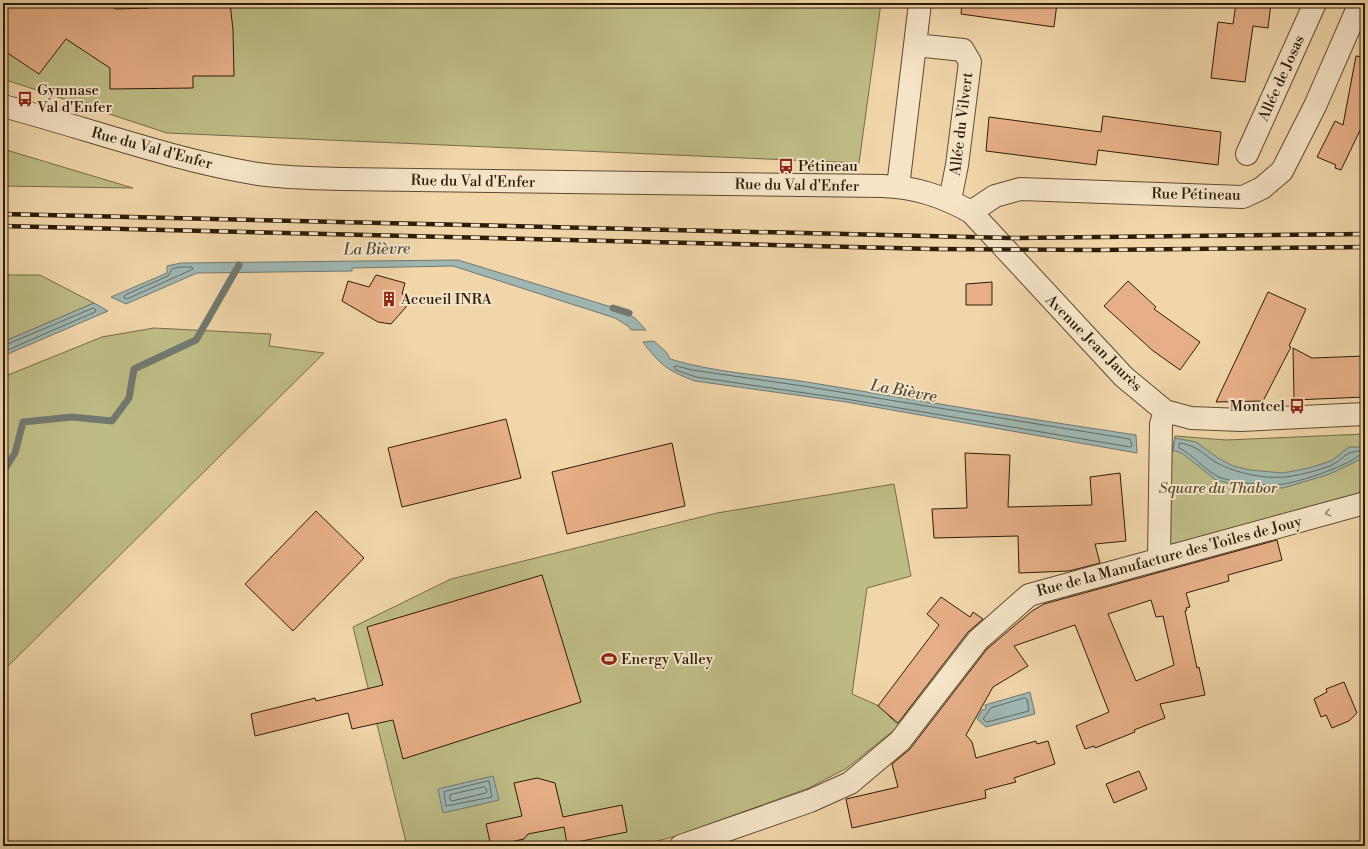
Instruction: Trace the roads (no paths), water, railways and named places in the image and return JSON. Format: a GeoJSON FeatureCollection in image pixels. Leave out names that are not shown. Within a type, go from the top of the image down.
{"type":"FeatureCollection","features":[{"type":"Feature","properties":{"kind":"street"},"geometry":{"type":"LineString","coordinates":[[898,187],[920,3]]}},
{"type":"Feature","properties":{"kind":"street","name":"Allée de Josas"},"geometry":{"type":"LineString","coordinates":[[1247,154],[1315,3]]}},
{"type":"Feature","properties":{"kind":"street","name":"Rue Pétineau"},"geometry":{"type":"LineString","coordinates":[[971,212],[995,196],[1020,189],[1243,197],[1262,188],[1282,171],[1315,106],[1360,3]]}},
{"type":"Feature","properties":{"kind":"street","name":"Allée du Vilvert"},"geometry":{"type":"LineString","coordinates":[[915,45],[963,50],[970,62],[957,165],[950,200]]}},
{"type":"Feature","properties":{"kind":"street","name":"Rue du Val d'Enfer"},"geometry":{"type":"LineString","coordinates":[[3,106],[203,163],[253,173],[286,177],[898,187],[924,191],[950,200]]}},
{"type":"Feature","properties":{"kind":"street","name":"Avenue Jean Jaurès"},"geometry":{"type":"LineString","coordinates":[[950,200],[971,212],[1119,371],[1165,411],[1191,418],[1241,420],[1365,414]]}},
{"type":"Feature","properties":{"kind":"street"},"geometry":{"type":"LineString","coordinates":[[1159,558],[1161,424],[1165,411]]}},
{"type":"Feature","properties":{"kind":"street","name":"Rue de la Manufacture des Toiles de Jouy"},"geometry":{"type":"LineString","coordinates":[[681,846],[810,801],[850,783],[900,741],[978,640],[1028,595],[1159,558],[1364,506]]}},
{"type":"Feature","properties":{"kind":"water"},"geometry":{"type":"Polygon","coordinates":[[[458,260],[621,310],[635,318],[646,330],[631,330],[628,326],[615,318],[453,266],[352,268],[352,271],[197,273],[126,304],[111,297],[167,273],[167,266],[181,263],[458,260]]]}},
{"type":"Feature","properties":{"kind":"water"},"geometry":{"type":"Polygon","coordinates":[[[94,303],[108,311],[3,356],[3,342],[94,303]]]}},
{"type":"Feature","properties":{"kind":"water"},"geometry":{"type":"Polygon","coordinates":[[[654,341],[667,353],[670,359],[705,368],[795,380],[1136,435],[1137,453],[846,402],[695,381],[678,374],[665,366],[654,356],[643,342],[654,341]]]}},
{"type":"Feature","properties":{"kind":"water"},"geometry":{"type":"Polygon","coordinates":[[[1175,438],[1196,442],[1218,458],[1233,466],[1250,470],[1283,473],[1309,468],[1331,461],[1349,447],[1365,447],[1365,457],[1330,474],[1283,488],[1239,486],[1216,480],[1183,454],[1173,450],[1175,438]]]}},
{"type":"Feature","properties":{"kind":"water"},"geometry":{"type":"Polygon","coordinates":[[[1030,692],[1035,714],[986,727],[977,719],[982,710],[986,709],[985,705],[1030,692]]]}},
{"type":"Feature","properties":{"kind":"water"},"geometry":{"type":"Polygon","coordinates":[[[493,776],[499,800],[443,813],[438,789],[493,776]]]}},
{"type":"Feature","properties":{"kind":"waterway"},"geometry":{"type":"LineString","coordinates":[[3,472],[15,453],[23,422],[72,417],[112,421],[129,398],[134,369],[196,340],[239,265]]}},
{"type":"Feature","properties":{"kind":"waterway","name":"La Bièvre"},"geometry":{"type":"LineString","coordinates":[[613,308],[629,313]]}},
{"type":"Feature","properties":{"kind":"railway"},"geometry":{"type":"LineString","coordinates":[[3,214],[1010,238],[1365,234]]}},
{"type":"Feature","properties":{"kind":"railway"},"geometry":{"type":"LineString","coordinates":[[3,226],[933,249],[1098,250],[1365,247]]}},
{"type":"Feature","properties":{"kind":"place","name":"Gymnase Val d'Enfer"},"geometry":{"type":"Point","coordinates":[25,99]}},
{"type":"Feature","properties":{"kind":"place","name":"Pétineau"},"geometry":{"type":"Point","coordinates":[786,166]}},
{"type":"Feature","properties":{"kind":"place","name":"Accueil INRA"},"geometry":{"type":"Point","coordinates":[389,299]}},
{"type":"Feature","properties":{"kind":"place","name":"Montcel"},"geometry":{"type":"Point","coordinates":[1297,406]}},
{"type":"Feature","properties":{"kind":"place","name":"Energy Valley"},"geometry":{"type":"Point","coordinates":[609,659]}},
{"type":"Feature","properties":{"kind":"park label","name":"Square du Thabor"},"geometry":{"type":"Point","coordinates":[1218,488]}}]}
